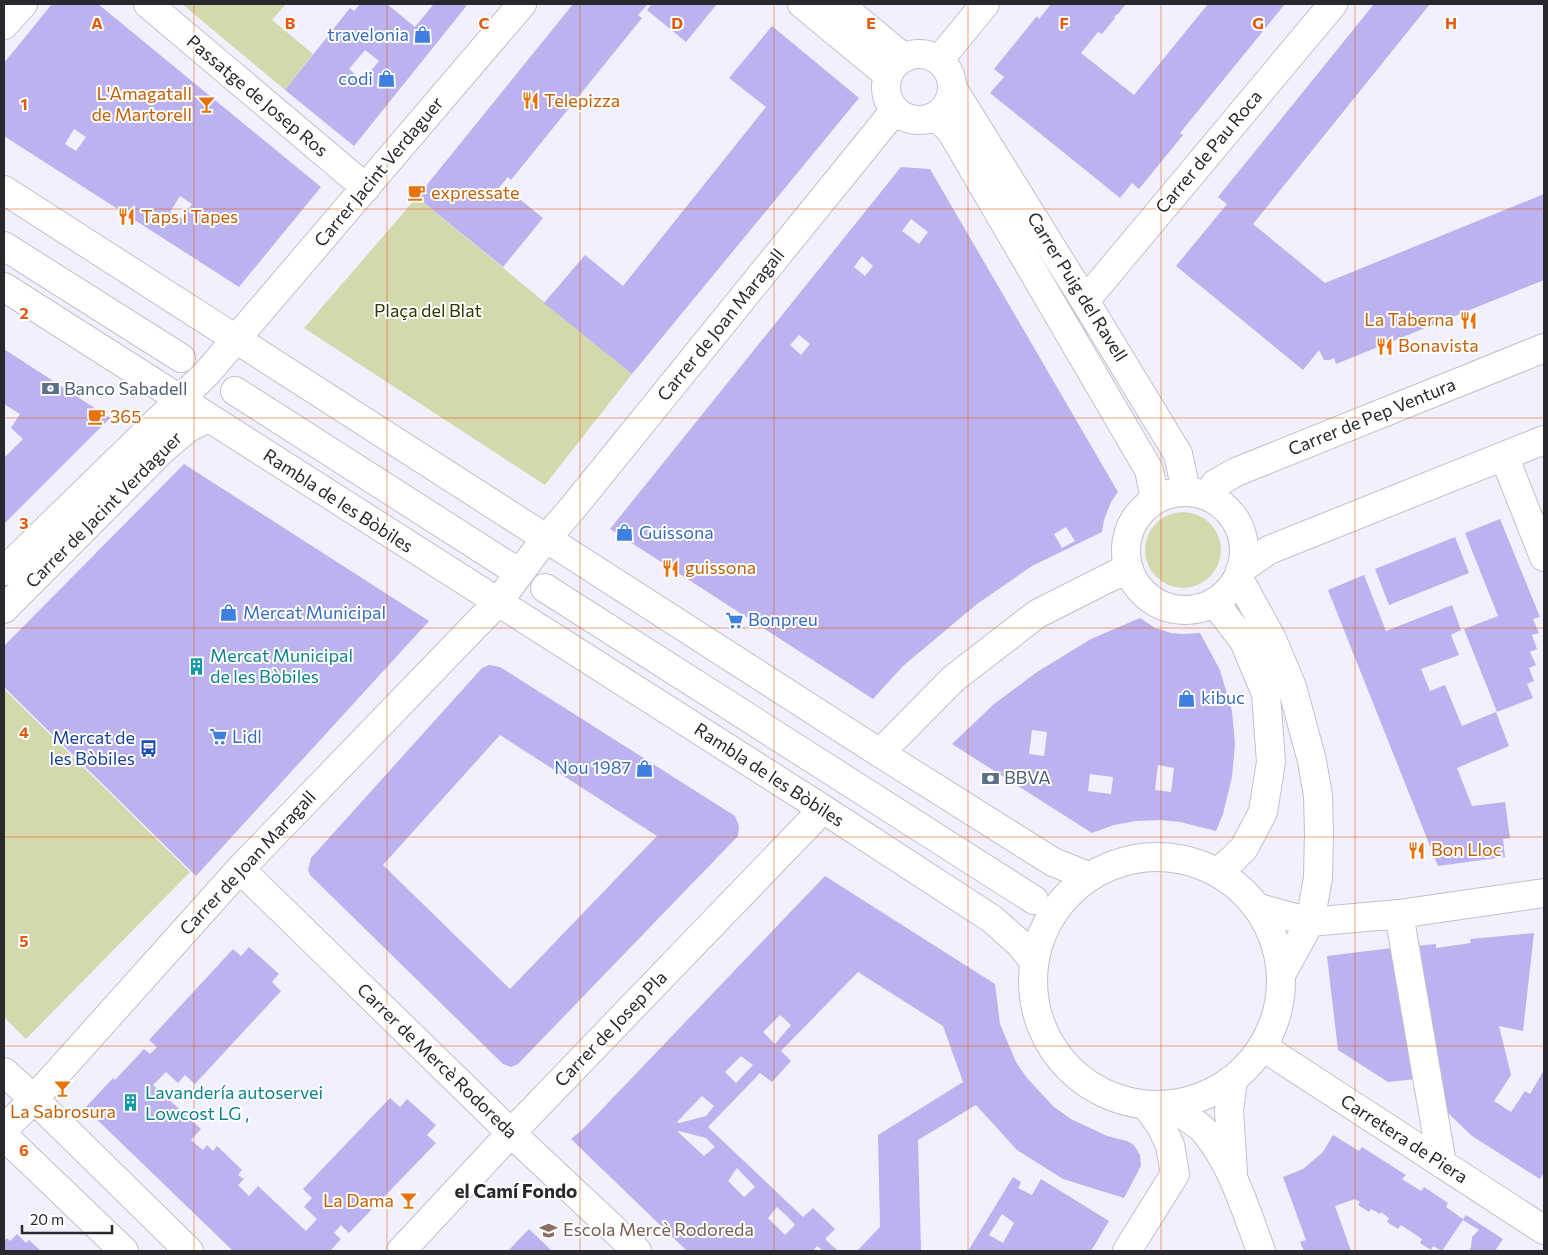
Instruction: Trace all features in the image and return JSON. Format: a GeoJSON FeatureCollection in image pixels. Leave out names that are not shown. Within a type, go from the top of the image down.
{"type":"FeatureCollection","features":[{"type":"Feature","properties":{"kind":"street"},"geometry":{"type":"LineString","coordinates":[[4,25],[23,4]]}},
{"type":"Feature","properties":{"kind":"street","name":"Passatge de Josep Ros"},"geometry":{"type":"LineString","coordinates":[[148,4],[366,188]]}},
{"type":"Feature","properties":{"kind":"street","name":"Carrer Jacint Verdaguer"},"geometry":{"type":"LineString","coordinates":[[236,339],[522,4]]}},
{"type":"Feature","properties":{"kind":"street"},"geometry":{"type":"LineString","coordinates":[[802,4],[896,66]]}},
{"type":"Feature","properties":{"kind":"street"},"geometry":{"type":"LineString","coordinates":[[839,4],[896,66]]}},
{"type":"Feature","properties":{"kind":"street"},"geometry":{"type":"LineString","coordinates":[[939,60],[986,4]]}},
{"type":"Feature","properties":{"kind":"street","name":"Carrer de Pau Roca"},"geometry":{"type":"LineString","coordinates":[[1086,300],[1333,4]]}},
{"type":"Feature","properties":{"kind":"street"},"geometry":{"type":"LineString","coordinates":[[911,54],[930,55],[939,60],[952,78],[953,89],[950,100],[944,110],[936,116],[925,120],[914,120],[904,117],[895,110],[886,92],[896,66],[911,54]]}},
{"type":"Feature","properties":{"kind":"street","name":"Carrer Puig del Ravell"},"geometry":{"type":"LineString","coordinates":[[953,89],[1086,300],[1178,454],[1197,494]]}},
{"type":"Feature","properties":{"kind":"street","name":"Carrer de Joan Maragall"},"geometry":{"type":"LineString","coordinates":[[546,539],[895,110]]}},
{"type":"Feature","properties":{"kind":"street","name":"Carrer Puig del Ravell"},"geometry":{"type":"LineString","coordinates":[[936,116],[951,131],[1149,470],[1155,499]]}},
{"type":"Feature","properties":{"kind":"street"},"geometry":{"type":"LineString","coordinates":[[4,190],[880,753],[1053,862],[1088,876]]}},
{"type":"Feature","properties":{"kind":"street"},"geometry":{"type":"LineString","coordinates":[[4,246],[181,358]]}},
{"type":"Feature","properties":{"kind":"street","name":"Rambla de les Bòbiles"},"geometry":{"type":"LineString","coordinates":[[4,287],[992,919],[1019,943],[1032,959]]}},
{"type":"Feature","properties":{"kind":"street"},"geometry":{"type":"LineString","coordinates":[[179,400],[207,373],[236,339]]}},
{"type":"Feature","properties":{"kind":"street","name":"Carrer de Pep Ventura"},"geometry":{"type":"LineString","coordinates":[[1197,494],[1236,472],[1544,348]]}},
{"type":"Feature","properties":{"kind":"street","name":"Rambla de les Bòbiles"},"geometry":{"type":"LineString","coordinates":[[235,391],[510,566]]}},
{"type":"Feature","properties":{"kind":"street","name":"Carrer de Jacint Verdaguer"},"geometry":{"type":"LineString","coordinates":[[4,571],[179,400]]}},
{"type":"Feature","properties":{"kind":"street","name":"Carrer de Jacint Verdaguer"},"geometry":{"type":"LineString","coordinates":[[4,609],[163,449],[188,428],[208,418]]}},
{"type":"Feature","properties":{"kind":"street"},"geometry":{"type":"LineString","coordinates":[[1282,973],[1310,922],[1318,878],[1318,796],[1312,761],[1292,688],[1272,639],[1239,574],[1244,553],[1241,536],[1234,519],[1223,506],[1197,494],[1170,493],[1155,499],[1140,512],[1130,529],[1126,548],[1128,568],[1136,584],[1148,597],[1163,605],[1180,609],[1197,608],[1214,602],[1224,595],[1239,574],[1269,550],[1544,440]]}},
{"type":"Feature","properties":{"kind":"street"},"geometry":{"type":"LineString","coordinates":[[1504,456],[1544,557]]}},
{"type":"Feature","properties":{"kind":"street"},"geometry":{"type":"LineString","coordinates":[[498,602],[546,539]]}},
{"type":"Feature","properties":{"kind":"street"},"geometry":{"type":"LineString","coordinates":[[880,753],[953,679],[1037,614],[1128,568]]}},
{"type":"Feature","properties":{"kind":"street","name":"Rambla de les Bòbiles"},"geometry":{"type":"LineString","coordinates":[[545,588],[1034,900]]}},
{"type":"Feature","properties":{"kind":"street","name":"Carrer de Joan Maragall"},"geometry":{"type":"LineString","coordinates":[[4,1129],[34,1099],[240,869],[498,602]]}},
{"type":"Feature","properties":{"kind":"street"},"geometry":{"type":"LineString","coordinates":[[1214,602],[1244,641],[1266,694],[1271,762],[1263,812],[1244,848],[1218,872]]}},
{"type":"Feature","properties":{"kind":"street","name":"Carrer de Josep Pla"},"geometry":{"type":"LineString","coordinates":[[401,1251],[511,1133],[823,810]]}},
{"type":"Feature","properties":{"kind":"street"},"geometry":{"type":"LineString","coordinates":[[1158,1106],[1197,1100],[1216,1091],[1245,1070],[1263,1047],[1277,1017],[1282,973],[1275,944],[1259,908],[1239,888],[1218,872],[1194,861],[1158,856],[1121,860],[1088,876],[1064,897],[1050,916],[1032,959],[1032,991],[1041,1028],[1062,1060],[1092,1087],[1119,1098],[1158,1106],[1205,1132],[1233,1179],[1260,1251]]}},
{"type":"Feature","properties":{"kind":"street","name":"Carrer de Mercè Rodoreda"},"geometry":{"type":"LineString","coordinates":[[240,869],[511,1133],[637,1251]]}},
{"type":"Feature","properties":{"kind":"street"},"geometry":{"type":"LineString","coordinates":[[1259,908],[1310,922],[1399,914],[1544,893]]}},
{"type":"Feature","properties":{"kind":"street"},"geometry":{"type":"LineString","coordinates":[[1399,914],[1442,1164]]}},
{"type":"Feature","properties":{"kind":"street","name":"Carretera de Piera"},"geometry":{"type":"LineString","coordinates":[[1263,1047],[1544,1230]]}},
{"type":"Feature","properties":{"kind":"street"},"geometry":{"type":"LineString","coordinates":[[4,1072],[189,1251]]}},
{"type":"Feature","properties":{"kind":"street"},"geometry":{"type":"LineString","coordinates":[[1233,1080],[1229,1111],[1233,1179]]}},
{"type":"Feature","properties":{"kind":"street"},"geometry":{"type":"LineString","coordinates":[[1127,1251],[1175,1174],[1170,1145],[1161,1126],[1158,1106]]}},
{"type":"Feature","properties":{"kind":"street"},"geometry":{"type":"LineString","coordinates":[[4,1136],[124,1251]]}},
{"type":"Feature","properties":{"kind":"green space"},"geometry":{"type":"Polygon","coordinates":[[[182,4],[286,4],[272,20],[313,54],[285,90],[182,4]]]}},
{"type":"Feature","properties":{"kind":"green space","name":"Plaça del Blat"},"geometry":{"type":"Polygon","coordinates":[[[417,197],[632,374],[545,485],[304,328],[417,197]]]}},
{"type":"Feature","properties":{"kind":"green space"},"geometry":{"type":"Polygon","coordinates":[[[1176,512],[1190,512],[1204,518],[1215,529],[1221,543],[1218,565],[1210,577],[1190,588],[1176,588],[1162,582],[1151,571],[1145,557],[1145,543],[1151,529],[1162,518],[1176,512]]]}},
{"type":"Feature","properties":{"kind":"green space"},"geometry":{"type":"Polygon","coordinates":[[[4,689],[190,872],[26,1039],[4,1017],[4,689]]]}},
{"type":"Feature","properties":{"kind":"building"},"geometry":{"type":"Polygon","coordinates":[[[52,4],[98,4],[321,187],[239,287],[4,136],[4,63],[52,4]],[[74,129],[65,144],[76,151],[86,137],[74,129]],[[180,196],[170,212],[182,219],[192,204],[180,196]]]}},
{"type":"Feature","properties":{"kind":"building"},"geometry":{"type":"Polygon","coordinates":[[[360,4],[387,4],[415,27],[432,4],[468,4],[354,146],[285,90],[350,8],[354,11],[360,4]],[[365,50],[349,69],[362,81],[379,61],[365,50]]]}},
{"type":"Feature","properties":{"kind":"building"},"geometry":{"type":"Polygon","coordinates":[[[573,4],[648,4],[638,15],[642,18],[511,180],[508,177],[496,191],[502,196],[507,189],[543,218],[503,267],[417,197],[573,4]]]}},
{"type":"Feature","properties":{"kind":"building"},"geometry":{"type":"Polygon","coordinates":[[[652,4],[717,4],[686,42],[647,10],[652,4]]]}},
{"type":"Feature","properties":{"kind":"building"},"geometry":{"type":"Polygon","coordinates":[[[1051,4],[1126,4],[1102,34],[1098,32],[1081,53],[1134,95],[1208,4],[1285,4],[1180,133],[1183,135],[1139,189],[1132,183],[1120,198],[990,93],[1004,77],[994,69],[1037,16],[1039,19],[1051,4]]]}},
{"type":"Feature","properties":{"kind":"building"},"geometry":{"type":"Polygon","coordinates":[[[1374,4],[1430,4],[1253,224],[1325,283],[1544,194],[1544,280],[1336,364],[1334,358],[1324,360],[1319,350],[1303,370],[1176,266],[1227,204],[1218,197],[1374,4]]]}},
{"type":"Feature","properties":{"kind":"building"},"geometry":{"type":"Polygon","coordinates":[[[772,26],[859,98],[632,374],[544,303],[585,255],[623,286],[766,107],[729,78],[772,26]]]}},
{"type":"Feature","properties":{"kind":"building"},"geometry":{"type":"Polygon","coordinates":[[[901,167],[930,169],[1118,492],[1111,502],[1104,520],[1102,532],[1032,566],[977,604],[903,666],[873,699],[610,529],[901,167]],[[911,219],[902,231],[919,244],[928,232],[911,219]],[[862,256],[854,267],[865,276],[873,266],[862,256]],[[799,335],[790,345],[801,355],[810,344],[799,335]],[[1066,527],[1054,534],[1062,548],[1075,541],[1066,527]]]}},
{"type":"Feature","properties":{"kind":"building"},"geometry":{"type":"Polygon","coordinates":[[[4,349],[110,418],[4,524],[4,458],[23,439],[11,428],[20,414],[4,404],[4,349]]]}},
{"type":"Feature","properties":{"kind":"building","name":"Mercat Municipal de les Bòbiles"},"geometry":{"type":"Polygon","coordinates":[[[184,464],[429,621],[196,876],[4,687],[4,646],[184,464]]]}},
{"type":"Feature","properties":{"kind":"building"},"geometry":{"type":"Polygon","coordinates":[[[1500,519],[1540,617],[1533,619],[1539,633],[1532,635],[1537,649],[1530,652],[1536,665],[1529,668],[1534,681],[1527,684],[1533,698],[1497,712],[1464,629],[1498,616],[1465,533],[1500,519]]]}},
{"type":"Feature","properties":{"kind":"building"},"geometry":{"type":"Polygon","coordinates":[[[1455,537],[1469,573],[1389,605],[1375,569],[1455,537]]]}},
{"type":"Feature","properties":{"kind":"building"},"geometry":{"type":"Polygon","coordinates":[[[1364,575],[1386,631],[1452,605],[1461,630],[1451,635],[1459,655],[1421,669],[1430,691],[1445,685],[1462,726],[1496,712],[1509,746],[1457,768],[1472,806],[1505,802],[1510,838],[1503,839],[1505,857],[1438,866],[1328,590],[1364,575]]]}},
{"type":"Feature","properties":{"kind":"building"},"geometry":{"type":"Polygon","coordinates":[[[1140,618],[1155,628],[1171,633],[1200,633],[1220,670],[1232,711],[1235,744],[1232,777],[1223,814],[1216,831],[1180,822],[1160,820],[1136,821],[1114,825],[1092,833],[952,744],[994,704],[1037,672],[1091,639],[1140,618]],[[1032,730],[1029,754],[1044,756],[1047,732],[1032,730]],[[1158,765],[1155,790],[1171,792],[1174,768],[1158,765]],[[1090,774],[1088,791],[1111,794],[1113,777],[1090,774]]]}},
{"type":"Feature","properties":{"kind":"building"},"geometry":{"type":"Polygon","coordinates":[[[489,665],[500,667],[735,816],[739,826],[738,836],[518,1064],[511,1067],[503,1064],[310,875],[308,870],[311,858],[482,668],[489,665]],[[500,735],[383,865],[510,989],[657,836],[500,735]]]}},
{"type":"Feature","properties":{"kind":"building"},"geometry":{"type":"Polygon","coordinates":[[[825,876],[995,984],[1000,1024],[1016,1062],[1027,1078],[1054,1107],[1071,1119],[1107,1136],[1127,1141],[1134,1145],[1140,1155],[1141,1166],[1124,1198],[1063,1179],[1017,1150],[976,1105],[918,1140],[921,1251],[857,1251],[880,1227],[878,1135],[963,1082],[943,1026],[858,972],[781,1051],[791,1061],[772,1082],[760,1073],[708,1127],[803,1217],[813,1208],[835,1229],[825,1239],[838,1251],[823,1251],[817,1246],[813,1251],[687,1251],[571,1139],[583,1129],[825,876]],[[780,1015],[763,1032],[775,1044],[791,1025],[780,1015]],[[741,1056],[725,1072],[736,1083],[753,1065],[741,1056]],[[702,1096],[677,1122],[706,1116],[714,1106],[702,1096]],[[678,1132],[704,1156],[715,1147],[706,1138],[678,1132]],[[737,1168],[728,1181],[744,1197],[755,1187],[737,1168]],[[777,1207],[768,1218],[785,1235],[795,1225],[777,1207]]]}},
{"type":"Feature","properties":{"kind":"building"},"geometry":{"type":"Polygon","coordinates":[[[1534,933],[1523,1031],[1499,1026],[1511,1075],[1494,1101],[1511,1112],[1525,1091],[1530,1094],[1544,1070],[1544,1172],[1540,1179],[1472,1136],[1448,1113],[1437,1091],[1415,946],[1436,944],[1436,948],[1471,943],[1470,939],[1534,933]]]}},
{"type":"Feature","properties":{"kind":"building","name":"Lavandería autoservei Lowcost LG ,"},"geometry":{"type":"Polygon","coordinates":[[[249,947],[279,974],[272,982],[281,991],[195,1084],[185,1075],[178,1083],[166,1072],[153,1085],[201,1129],[191,1140],[203,1150],[207,1145],[213,1151],[217,1146],[242,1170],[238,1175],[244,1179],[238,1185],[249,1196],[258,1186],[306,1231],[317,1219],[304,1207],[312,1198],[303,1189],[390,1098],[400,1107],[407,1099],[436,1125],[427,1135],[436,1143],[349,1233],[341,1225],[334,1233],[341,1239],[330,1251],[233,1251],[85,1108],[144,1049],[150,1054],[157,1047],[149,1040],[233,949],[241,956],[249,947]]]}},
{"type":"Feature","properties":{"kind":"building"},"geometry":{"type":"Polygon","coordinates":[[[1392,948],[1416,1079],[1388,1082],[1338,1050],[1327,956],[1392,948]]]}},
{"type":"Feature","properties":{"kind":"building"},"geometry":{"type":"Polygon","coordinates":[[[1333,1135],[1359,1151],[1362,1147],[1406,1175],[1402,1179],[1421,1191],[1424,1187],[1448,1203],[1446,1207],[1463,1219],[1466,1215],[1503,1239],[1495,1251],[1469,1251],[1472,1237],[1479,1230],[1463,1220],[1442,1251],[1433,1246],[1431,1250],[1420,1243],[1422,1239],[1401,1225],[1398,1229],[1387,1222],[1389,1218],[1381,1212],[1380,1214],[1371,1209],[1369,1212],[1358,1205],[1360,1202],[1355,1199],[1335,1206],[1351,1251],[1304,1251],[1300,1242],[1306,1240],[1283,1177],[1303,1169],[1323,1152],[1333,1135]]]}},
{"type":"Feature","properties":{"kind":"building"},"geometry":{"type":"Polygon","coordinates":[[[1013,1177],[1021,1182],[1018,1188],[1032,1195],[1041,1179],[1109,1221],[1091,1251],[968,1251],[1013,1177]],[[1002,1214],[989,1235],[1003,1243],[1014,1223],[1002,1214]]]}},
{"type":"Feature","properties":{"kind":"building"},"geometry":{"type":"Polygon","coordinates":[[[529,1229],[552,1251],[508,1251],[529,1229]]]}},
{"type":"Feature","properties":{"kind":"building"},"geometry":{"type":"Polygon","coordinates":[[[17,1234],[26,1243],[29,1240],[41,1251],[4,1251],[4,1241],[7,1238],[10,1241],[17,1234]]]}},
{"type":"Feature","properties":{"kind":"place","name":"travelonia"},"geometry":{"type":"Point","coordinates":[423,35]}},
{"type":"Feature","properties":{"kind":"place","name":"codi"},"geometry":{"type":"Point","coordinates":[387,79]}},
{"type":"Feature","properties":{"kind":"place","name":"Telepizza"},"geometry":{"type":"Point","coordinates":[530,101]}},
{"type":"Feature","properties":{"kind":"place","name":"L'Amagatall de Martorell"},"geometry":{"type":"Point","coordinates":[206,104]}},
{"type":"Feature","properties":{"kind":"place","name":"expressate"},"geometry":{"type":"Point","coordinates":[417,193]}},
{"type":"Feature","properties":{"kind":"place","name":"Taps i Tapes"},"geometry":{"type":"Point","coordinates":[127,217]}},
{"type":"Feature","properties":{"kind":"place","name":"La Taberna"},"geometry":{"type":"Point","coordinates":[1468,320]}},
{"type":"Feature","properties":{"kind":"place","name":"Bonavista"},"geometry":{"type":"Point","coordinates":[1384,346]}},
{"type":"Feature","properties":{"kind":"place","name":"Banco Sabadell"},"geometry":{"type":"Point","coordinates":[50,389]}},
{"type":"Feature","properties":{"kind":"place","name":"365"},"geometry":{"type":"Point","coordinates":[96,417]}},
{"type":"Feature","properties":{"kind":"place","name":"Guissona"},"geometry":{"type":"Point","coordinates":[625,533]}},
{"type":"Feature","properties":{"kind":"place","name":"guissona"},"geometry":{"type":"Point","coordinates":[671,568]}},
{"type":"Feature","properties":{"kind":"place","name":"Mercat Municipal"},"geometry":{"type":"Point","coordinates":[229,613]}},
{"type":"Feature","properties":{"kind":"place","name":"Bonpreu"},"geometry":{"type":"Point","coordinates":[734,620]}},
{"type":"Feature","properties":{"kind":"place","name":"Mercat Municipal de les Bòbiles"},"geometry":{"type":"Point","coordinates":[196,666]}},
{"type":"Feature","properties":{"kind":"place","name":"kibuc"},"geometry":{"type":"Point","coordinates":[1187,698]}},
{"type":"Feature","properties":{"kind":"place","name":"Lidl"},"geometry":{"type":"Point","coordinates":[218,737]}},
{"type":"Feature","properties":{"kind":"place","name":"Mercat de les Bòbiles"},"geometry":{"type":"Point","coordinates":[149,748]}},
{"type":"Feature","properties":{"kind":"place","name":"Nou 1987"},"geometry":{"type":"Point","coordinates":[645,768]}},
{"type":"Feature","properties":{"kind":"place","name":"BBVA"},"geometry":{"type":"Point","coordinates":[990,778]}},
{"type":"Feature","properties":{"kind":"place","name":"Bon Lloc"},"geometry":{"type":"Point","coordinates":[1417,850]}},
{"type":"Feature","properties":{"kind":"place","name":"La Sabrosura"},"geometry":{"type":"Point","coordinates":[63,1089]}},
{"type":"Feature","properties":{"kind":"place","name":"Lavandería autoservei Lowcost LG ,"},"geometry":{"type":"Point","coordinates":[131,1103]}},
{"type":"Feature","properties":{"kind":"place","name":"La Dama"},"geometry":{"type":"Point","coordinates":[408,1201]}},
{"type":"Feature","properties":{"kind":"place","name":"Escola Mercè Rodoreda"},"geometry":{"type":"Point","coordinates":[549,1230]}},
{"type":"Feature","properties":{"kind":"district","name":"el Camí Fondo"},"geometry":{"type":"Point","coordinates":[516,1191]}}]}
